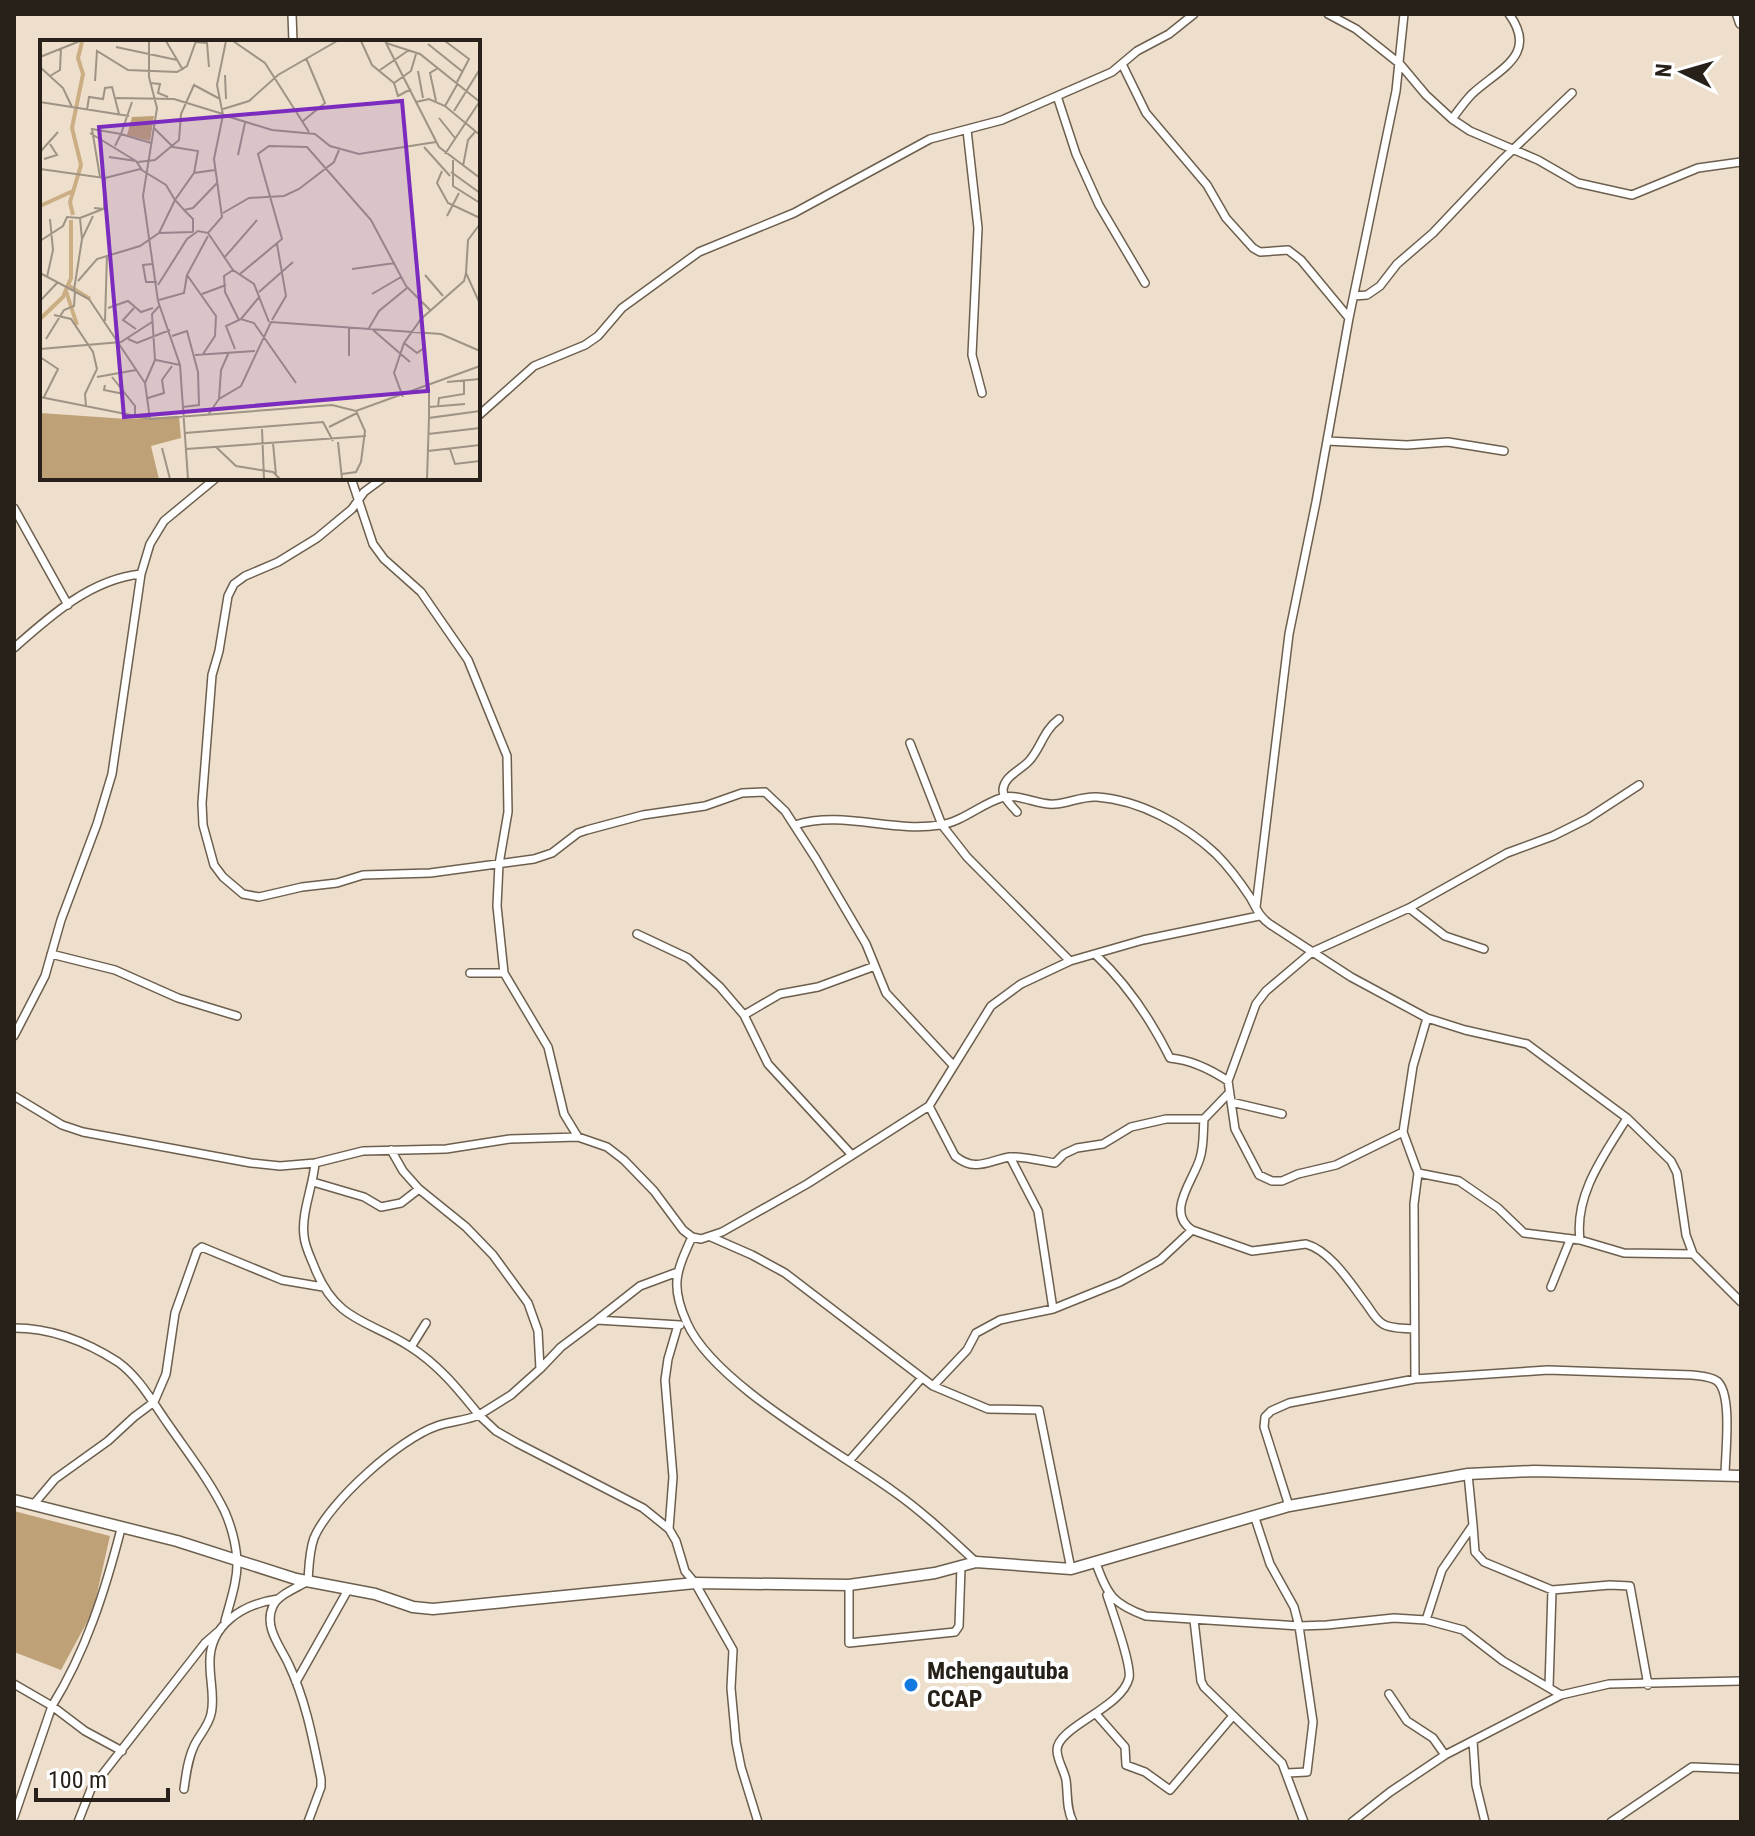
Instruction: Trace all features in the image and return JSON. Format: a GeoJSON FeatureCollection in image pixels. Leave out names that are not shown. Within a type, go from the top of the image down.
{"type":"FeatureCollection","features":[{"type":"Feature","properties":{"kind":"street"},"geometry":{"type":"LineString","coordinates":[[292,14],[293,40]]}},
{"type":"Feature","properties":{"kind":"street"},"geometry":{"type":"LineString","coordinates":[[480,414],[534,366],[585,345],[598,336],[622,308],[699,252],[794,213],[899,158],[919,144],[1002,120],[1112,72],[1194,14]]}},
{"type":"Feature","properties":{"kind":"street"},"geometry":{"type":"LineString","coordinates":[[1328,14],[1356,29],[1400,64],[1426,95],[1452,119],[1565,178],[1632,195],[1698,168],[1741,162]]}},
{"type":"Feature","properties":{"kind":"street"},"geometry":{"type":"LineString","coordinates":[[1256,907],[1289,634],[1349,318],[1390,125],[1404,14]]}},
{"type":"Feature","properties":{"kind":"street"},"geometry":{"type":"LineString","coordinates":[[1452,119],[1472,94],[1496,76],[1521,46],[1521,32],[1509,14]]}},
{"type":"Feature","properties":{"kind":"street"},"geometry":{"type":"LineString","coordinates":[[1738,14],[1741,23]]}},
{"type":"Feature","properties":{"kind":"street"},"geometry":{"type":"LineString","coordinates":[[1122,64],[1146,113],[1207,185],[1226,218],[1260,252],[1288,250],[1295,255],[1349,318]]}},
{"type":"Feature","properties":{"kind":"street"},"geometry":{"type":"LineString","coordinates":[[1354,296],[1367,295],[1380,286],[1392,270],[1572,93]]}},
{"type":"Feature","properties":{"kind":"street"},"geometry":{"type":"LineString","coordinates":[[1057,96],[1076,154],[1099,205],[1145,283]]}},
{"type":"Feature","properties":{"kind":"street"},"geometry":{"type":"LineString","coordinates":[[967,130],[978,228],[972,355],[982,393]]}},
{"type":"Feature","properties":{"kind":"street"},"geometry":{"type":"LineString","coordinates":[[1327,441],[1407,445],[1448,442],[1504,451]]}},
{"type":"Feature","properties":{"kind":"street"},"geometry":{"type":"LineString","coordinates":[[14,1036],[45,976],[112,774],[141,574],[150,544],[164,521],[214,480]]}},
{"type":"Feature","properties":{"kind":"street"},"geometry":{"type":"LineString","coordinates":[[352,480],[373,544],[384,559],[421,592],[468,660],[508,762],[508,812],[499,864],[497,906],[504,973],[548,1047],[564,1114],[578,1137]]}},
{"type":"Feature","properties":{"kind":"street"},"geometry":{"type":"LineString","coordinates":[[380,480],[364,492],[346,515],[317,538],[278,562],[245,576],[234,584],[228,596],[212,675],[202,803],[203,825],[214,865],[235,888],[251,897],[259,897],[337,883],[363,875],[430,873],[544,857],[587,830],[643,815],[705,806],[742,793],[768,794],[795,825],[866,944],[878,977],[891,999],[953,1065]]}},
{"type":"Feature","properties":{"kind":"street"},"geometry":{"type":"LineString","coordinates":[[14,508],[68,605]]}},
{"type":"Feature","properties":{"kind":"street"},"geometry":{"type":"LineString","coordinates":[[14,648],[68,605],[123,576],[141,574]]}},
{"type":"Feature","properties":{"kind":"street"},"geometry":{"type":"LineString","coordinates":[[1017,812],[1004,796],[1003,788],[1011,775],[1031,759],[1048,728],[1059,719]]}},
{"type":"Feature","properties":{"kind":"street"},"geometry":{"type":"LineString","coordinates":[[910,743],[942,825],[967,857],[1070,961]]}},
{"type":"Feature","properties":{"kind":"street"},"geometry":{"type":"LineString","coordinates":[[1403,1132],[1336,1165],[1276,1182],[1265,1179],[1254,1168],[1235,1129],[1228,1081],[1256,1004],[1266,991],[1312,952],[1409,908],[1507,853],[1587,819],[1639,785]]}},
{"type":"Feature","properties":{"kind":"street"},"geometry":{"type":"LineString","coordinates":[[795,825],[830,820],[905,826],[942,825],[1004,796],[1055,804],[1096,797],[1120,801],[1158,814],[1195,837],[1216,855],[1236,876],[1259,916],[1312,952],[1427,1018],[1527,1044],[1645,1132],[1671,1161],[1677,1173],[1686,1235],[1693,1254],[1741,1302]]}},
{"type":"Feature","properties":{"kind":"street"},"geometry":{"type":"LineString","coordinates":[[1409,908],[1445,936],[1484,949]]}},
{"type":"Feature","properties":{"kind":"street"},"geometry":{"type":"LineString","coordinates":[[711,1237],[807,1184],[929,1106],[991,1006],[1032,978],[1070,961],[1158,936],[1259,916]]}},
{"type":"Feature","properties":{"kind":"street"},"geometry":{"type":"LineString","coordinates":[[637,934],[664,944],[699,966],[744,1015],[768,1064],[851,1154]]}},
{"type":"Feature","properties":{"kind":"street"},"geometry":{"type":"LineString","coordinates":[[51,954],[115,970],[178,998],[237,1016]]}},
{"type":"Feature","properties":{"kind":"street"},"geometry":{"type":"LineString","coordinates":[[1096,955],[1123,980],[1170,1058],[1183,1059],[1228,1081]]}},
{"type":"Feature","properties":{"kind":"street"},"geometry":{"type":"LineString","coordinates":[[744,1015],[780,994],[818,987],[875,966]]}},
{"type":"Feature","properties":{"kind":"street"},"geometry":{"type":"LineString","coordinates":[[470,973],[504,973]]}},
{"type":"Feature","properties":{"kind":"street"},"geometry":{"type":"LineString","coordinates":[[1415,1379],[1414,1204],[1418,1173],[1403,1132],[1413,1066],[1427,1018]]}},
{"type":"Feature","properties":{"kind":"street"},"geometry":{"type":"LineString","coordinates":[[14,1096],[62,1125],[83,1132],[280,1166],[315,1163],[355,1152],[446,1149],[510,1139],[578,1137],[607,1147],[640,1175],[692,1237],[711,1237],[785,1273],[921,1379],[988,1409],[1039,1410],[1071,1569]]}},
{"type":"Feature","properties":{"kind":"street"},"geometry":{"type":"LineString","coordinates":[[1230,1098],[1282,1114]]}},
{"type":"Feature","properties":{"kind":"street"},"geometry":{"type":"LineString","coordinates":[[929,1106],[957,1159],[986,1165],[1010,1157],[1057,1163],[1064,1154],[1077,1148],[1103,1144],[1131,1127],[1166,1119],[1204,1119],[1230,1098]]}},
{"type":"Feature","properties":{"kind":"street"},"geometry":{"type":"LineString","coordinates":[[1580,1240],[1578,1225],[1591,1176],[1627,1118]]}},
{"type":"Feature","properties":{"kind":"street"},"geometry":{"type":"LineString","coordinates":[[1204,1119],[1201,1157],[1183,1196],[1182,1218],[1186,1226],[1252,1251],[1306,1244],[1313,1246],[1351,1283],[1379,1322],[1413,1329]]}},
{"type":"Feature","properties":{"kind":"street"},"geometry":{"type":"LineString","coordinates":[[391,1150],[403,1171],[419,1189],[480,1240],[528,1303],[538,1331],[540,1369]]}},
{"type":"Feature","properties":{"kind":"street"},"geometry":{"type":"LineString","coordinates":[[1010,1157],[1038,1211],[1053,1309]]}},
{"type":"Feature","properties":{"kind":"street"},"geometry":{"type":"LineString","coordinates":[[315,1163],[304,1236],[323,1287],[335,1304],[411,1347],[444,1373],[496,1431],[643,1508],[669,1529],[685,1571],[733,1650],[731,1688],[736,1742],[758,1822]]}},
{"type":"Feature","properties":{"kind":"street"},"geometry":{"type":"LineString","coordinates":[[1418,1173],[1452,1178],[1464,1184],[1498,1208],[1524,1233],[1580,1240],[1624,1253],[1693,1254]]}},
{"type":"Feature","properties":{"kind":"street"},"geometry":{"type":"LineString","coordinates":[[313,1182],[364,1197],[381,1207],[401,1203],[419,1189]]}},
{"type":"Feature","properties":{"kind":"street"},"geometry":{"type":"LineString","coordinates":[[933,1386],[967,1350],[976,1333],[1000,1320],[1053,1309],[1120,1282],[1160,1260],[1192,1230]]}},
{"type":"Feature","properties":{"kind":"street"},"geometry":{"type":"LineString","coordinates":[[669,1529],[673,1477],[665,1380],[683,1325],[675,1273],[692,1237]]}},
{"type":"Feature","properties":{"kind":"street"},"geometry":{"type":"LineString","coordinates":[[1551,1287],[1570,1240]]}},
{"type":"Feature","properties":{"kind":"street"},"geometry":{"type":"LineString","coordinates":[[33,1505],[55,1479],[108,1441],[154,1402],[166,1374],[175,1313],[197,1251],[202,1247],[282,1280],[323,1287]]}},
{"type":"Feature","properties":{"kind":"street"},"geometry":{"type":"LineString","coordinates":[[308,1581],[311,1546],[316,1534],[364,1476],[380,1462],[431,1429],[479,1415],[511,1395],[561,1347],[640,1286],[675,1273]]}},
{"type":"Feature","properties":{"kind":"street"},"geometry":{"type":"LineString","coordinates":[[597,1320],[683,1325],[734,1378],[768,1406],[904,1499],[976,1562]]}},
{"type":"Feature","properties":{"kind":"street"},"geometry":{"type":"LineString","coordinates":[[411,1347],[426,1323]]}},
{"type":"Feature","properties":{"kind":"street"},"geometry":{"type":"LineString","coordinates":[[14,1328],[56,1332],[120,1364],[154,1402],[226,1514],[237,1561],[225,1621],[210,1654],[213,1705],[209,1724],[198,1738],[190,1757],[184,1789]]}},
{"type":"Feature","properties":{"kind":"street"},"geometry":{"type":"LineString","coordinates":[[1289,1506],[1264,1427],[1265,1417],[1271,1411],[1301,1400],[1415,1379],[1548,1370],[1707,1377],[1718,1382],[1724,1390],[1725,1476]]}},
{"type":"Feature","properties":{"kind":"street"},"geometry":{"type":"LineString","coordinates":[[849,1461],[921,1379]]}},
{"type":"Feature","properties":{"kind":"street"},"geometry":{"type":"LineString","coordinates":[[14,1500],[177,1541],[308,1581],[349,1588],[413,1607],[433,1609],[695,1583],[849,1585],[976,1562],[1071,1569],[1289,1506],[1468,1474],[1548,1471],[1741,1476]]}},
{"type":"Feature","properties":{"kind":"street"},"geometry":{"type":"LineString","coordinates":[[1468,1474],[1475,1552],[1484,1562],[1552,1590],[1610,1585],[1633,1588],[1648,1685]]}},
{"type":"Feature","properties":{"kind":"street"},"geometry":{"type":"LineString","coordinates":[[1255,1518],[1270,1564],[1294,1607],[1313,1722],[1307,1772],[1287,1773]]}},
{"type":"Feature","properties":{"kind":"street"},"geometry":{"type":"LineString","coordinates":[[1426,1620],[1437,1579],[1473,1525]]}},
{"type":"Feature","properties":{"kind":"street"},"geometry":{"type":"LineString","coordinates":[[14,1817],[52,1706],[75,1665],[105,1591],[121,1529]]}},
{"type":"Feature","properties":{"kind":"street"},"geometry":{"type":"LineString","coordinates":[[1073,1822],[1068,1808],[1065,1776],[1057,1752],[1058,1744],[1124,1689],[1130,1673],[1096,1563]]}},
{"type":"Feature","properties":{"kind":"street"},"geometry":{"type":"LineString","coordinates":[[849,1585],[849,1643],[955,1632],[959,1626],[961,1567]]}},
{"type":"Feature","properties":{"kind":"street"},"geometry":{"type":"LineString","coordinates":[[225,1621],[249,1606],[278,1599],[308,1581]]}},
{"type":"Feature","properties":{"kind":"street"},"geometry":{"type":"LineString","coordinates":[[296,1682],[349,1588]]}},
{"type":"Feature","properties":{"kind":"street"},"geometry":{"type":"LineString","coordinates":[[1549,1687],[1552,1590]]}},
{"type":"Feature","properties":{"kind":"street"},"geometry":{"type":"LineString","coordinates":[[1106,1593],[1134,1612],[1146,1616],[1299,1626],[1403,1617],[1426,1620],[1463,1630],[1503,1661],[1561,1695]]}},
{"type":"Feature","properties":{"kind":"street"},"geometry":{"type":"LineString","coordinates":[[278,1599],[272,1608],[271,1628],[307,1714],[321,1779],[308,1822]]}},
{"type":"Feature","properties":{"kind":"street"},"geometry":{"type":"LineString","coordinates":[[1194,1620],[1201,1681],[1209,1694],[1268,1748],[1287,1773],[1304,1822]]}},
{"type":"Feature","properties":{"kind":"street"},"geometry":{"type":"LineString","coordinates":[[78,1822],[91,1789],[205,1643],[220,1630]]}},
{"type":"Feature","properties":{"kind":"street"},"geometry":{"type":"LineString","coordinates":[[1352,1822],[1445,1755],[1561,1695],[1601,1685],[1741,1681]]}},
{"type":"Feature","properties":{"kind":"street"},"geometry":{"type":"LineString","coordinates":[[14,1684],[52,1706],[85,1731],[122,1751]]}},
{"type":"Feature","properties":{"kind":"street"},"geometry":{"type":"LineString","coordinates":[[1389,1694],[1407,1721],[1438,1743],[1445,1755]]}},
{"type":"Feature","properties":{"kind":"street"},"geometry":{"type":"LineString","coordinates":[[1096,1714],[1125,1747],[1126,1765],[1145,1772],[1170,1790],[1232,1717]]}},
{"type":"Feature","properties":{"kind":"street"},"geometry":{"type":"LineString","coordinates":[[1473,1741],[1476,1785],[1485,1822]]}},
{"type":"Feature","properties":{"kind":"street"},"geometry":{"type":"LineString","coordinates":[[1613,1821],[1692,1767],[1741,1769]]}},
{"type":"Feature","properties":{"kind":"shaded area"},"geometry":{"type":"Polygon","coordinates":[[[14,1511],[110,1536],[93,1611],[61,1670],[14,1652],[14,1511]]]}},
{"type":"Feature","properties":{"kind":"place","name":"Mchengautuba CCAP"},"geometry":{"type":"Point","coordinates":[911,1685]}}]}
